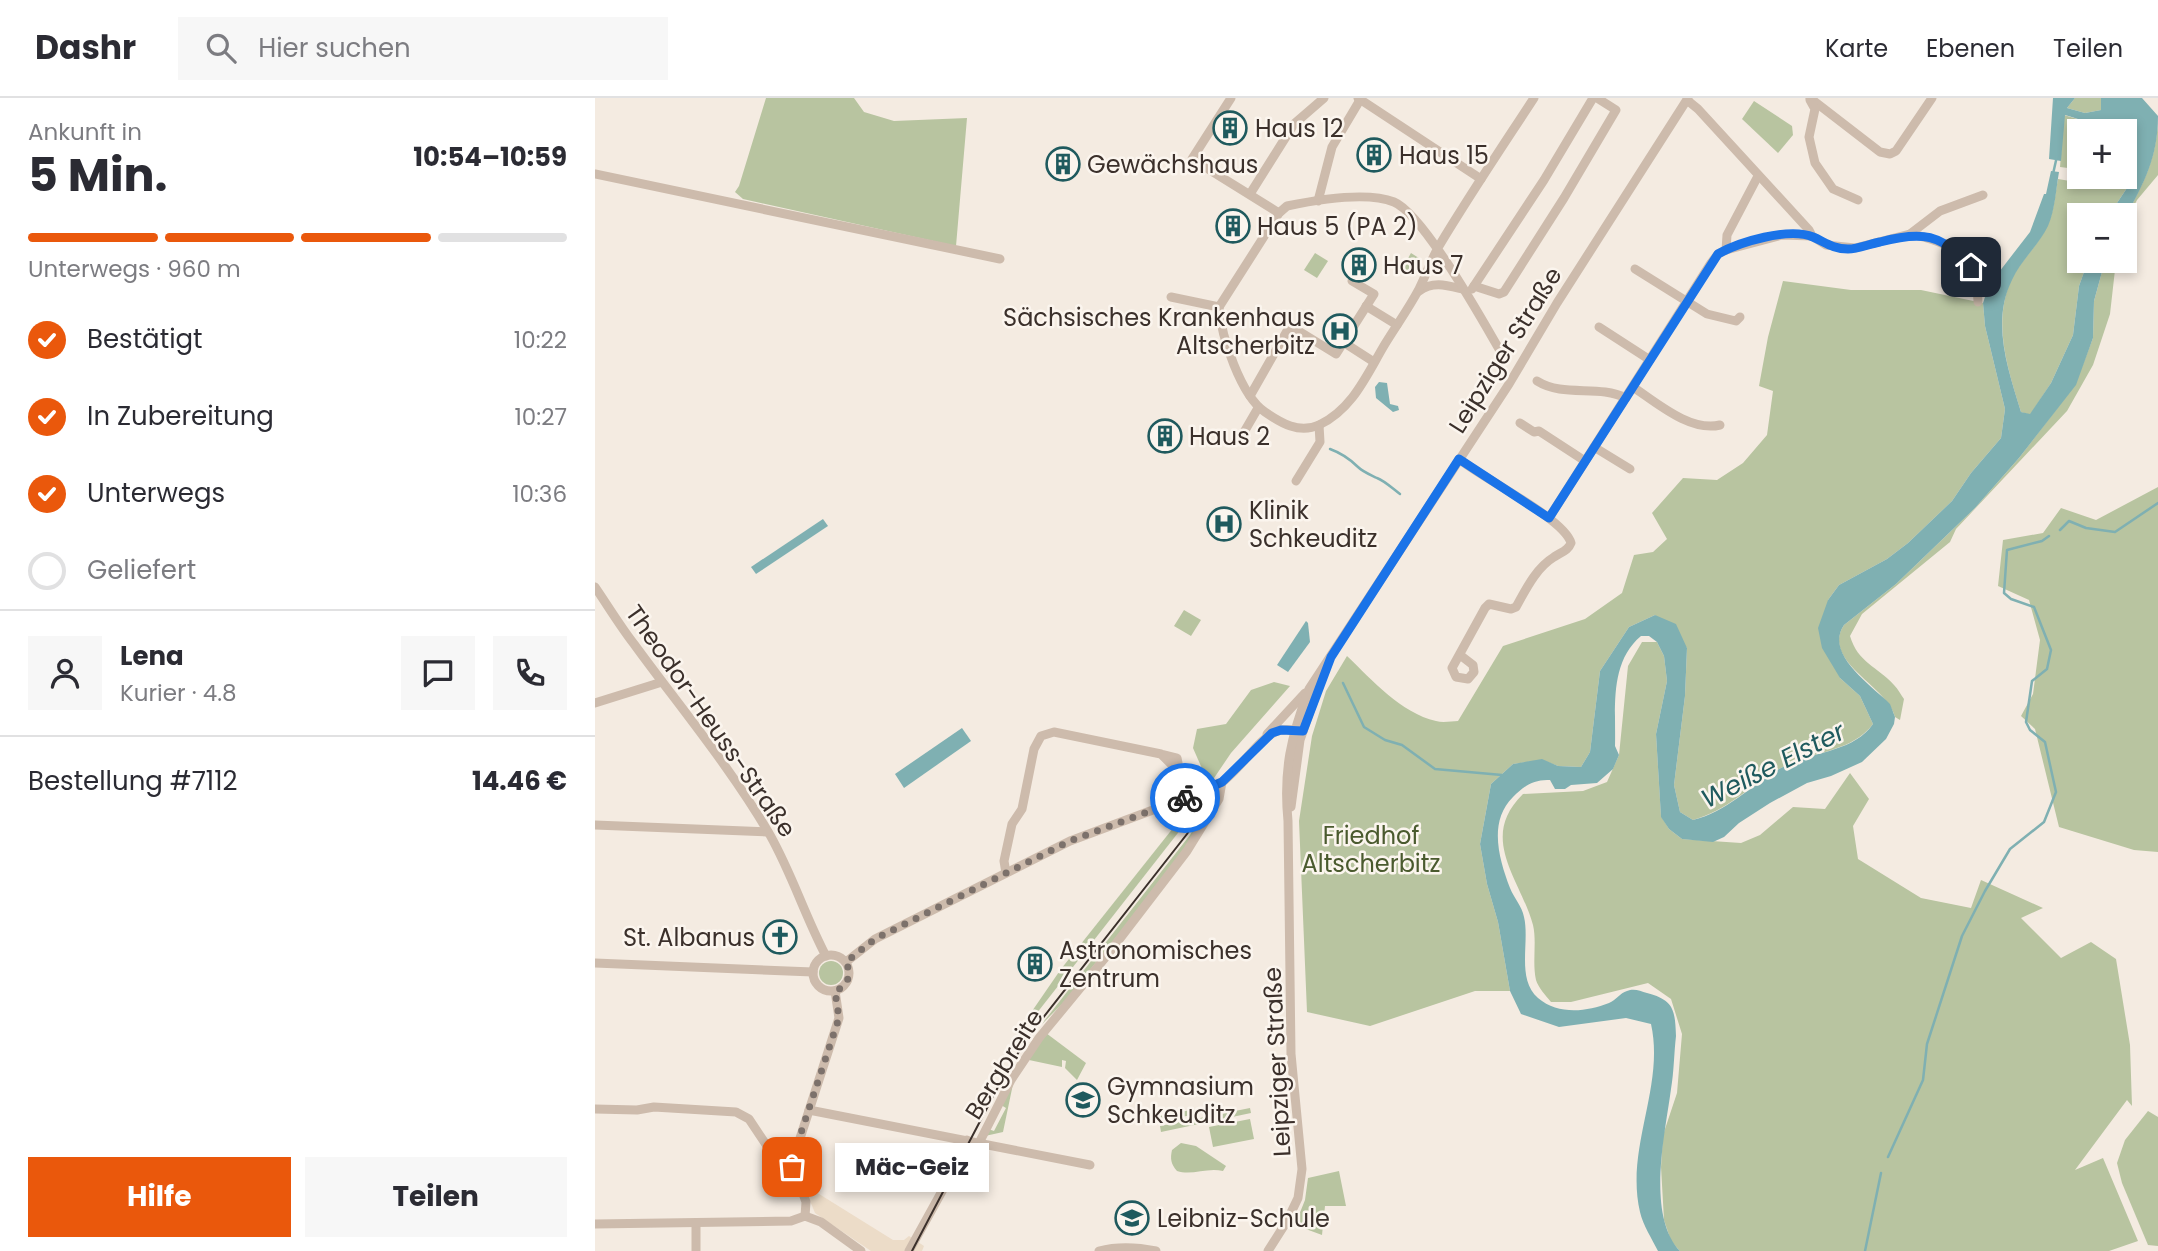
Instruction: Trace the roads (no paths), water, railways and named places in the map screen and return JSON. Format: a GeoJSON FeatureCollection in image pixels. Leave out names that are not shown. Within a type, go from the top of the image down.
{"type":"FeatureCollection","features":[{"type":"Feature","properties":{"kind":"street"},"geometry":{"type":"LineString","coordinates":[[1231,98],[1192,159],[1279,213]]}},
{"type":"Feature","properties":{"kind":"street"},"geometry":{"type":"LineString","coordinates":[[1250,194],[1294,124],[1324,98]]}},
{"type":"Feature","properties":{"kind":"street"},"geometry":{"type":"LineString","coordinates":[[1499,349],[1437,249],[1412,216],[1397,203],[1371,197],[1287,206],[1279,213],[1219,307],[1233,361],[1258,408],[1280,423],[1293,428],[1319,425],[1341,410],[1359,390],[1417,292],[1437,249],[1534,98]]}},
{"type":"Feature","properties":{"kind":"street"},"geometry":{"type":"LineString","coordinates":[[1465,293],[1474,286],[1538,190],[1595,98],[1616,110],[1504,292],[1499,294],[1474,286]]}},
{"type":"Feature","properties":{"kind":"street"},"geometry":{"type":"LineString","coordinates":[[1809,98],[1880,152],[1889,154],[1896,151],[1932,98]]}},
{"type":"Feature","properties":{"kind":"street"},"geometry":{"type":"LineString","coordinates":[[1809,98],[1815,109],[1809,137],[1815,163],[1833,189],[1858,200]]}},
{"type":"Feature","properties":{"kind":"street"},"geometry":{"type":"LineString","coordinates":[[1318,201],[1332,147],[1359,99],[1481,179]]}},
{"type":"Feature","properties":{"kind":"street"},"geometry":{"type":"LineString","coordinates":[[1687,99],[1812,236]]}},
{"type":"Feature","properties":{"kind":"street","name":"Leipziger Straße"},"geometry":{"type":"LineString","coordinates":[[1264,738],[1309,689],[1331,657],[1687,99]]}},
{"type":"Feature","properties":{"kind":"street"},"geometry":{"type":"LineString","coordinates":[[1814,118],[1833,117]]}},
{"type":"Feature","properties":{"kind":"street"},"geometry":{"type":"LineString","coordinates":[[595,174],[1000,259]]}},
{"type":"Feature","properties":{"kind":"street"},"geometry":{"type":"LineString","coordinates":[[1726,250],[1727,235],[1758,176]]}},
{"type":"Feature","properties":{"kind":"street"},"geometry":{"type":"LineString","coordinates":[[1549,518],[1718,254],[1782,234],[1812,236],[1826,245],[1846,249],[1910,234],[1940,211],[1983,195]]}},
{"type":"Feature","properties":{"kind":"street"},"geometry":{"type":"LineString","coordinates":[[1910,234],[1935,239],[1959,253],[1975,276],[1978,302]]}},
{"type":"Feature","properties":{"kind":"street"},"geometry":{"type":"LineString","coordinates":[[1635,269],[1707,314],[1736,321],[1740,317]]}},
{"type":"Feature","properties":{"kind":"street"},"geometry":{"type":"LineString","coordinates":[[1250,396],[1287,331],[1297,330],[1336,354],[1374,294],[1352,281]]}},
{"type":"Feature","properties":{"kind":"street"},"geometry":{"type":"LineString","coordinates":[[1417,292],[1434,284],[1465,293]]}},
{"type":"Feature","properties":{"kind":"street"},"geometry":{"type":"LineString","coordinates":[[1171,296],[1219,307]]}},
{"type":"Feature","properties":{"kind":"street"},"geometry":{"type":"LineString","coordinates":[[1366,306],[1397,325]]}},
{"type":"Feature","properties":{"kind":"street"},"geometry":{"type":"LineString","coordinates":[[1599,327],[1650,360]]}},
{"type":"Feature","properties":{"kind":"street"},"geometry":{"type":"LineString","coordinates":[[1343,342],[1374,362]]}},
{"type":"Feature","properties":{"kind":"street"},"geometry":{"type":"LineString","coordinates":[[1537,381],[1552,389],[1607,392],[1626,398]]}},
{"type":"Feature","properties":{"kind":"street"},"geometry":{"type":"LineString","coordinates":[[1633,387],[1691,422],[1708,428],[1720,425]]}},
{"type":"Feature","properties":{"kind":"street"},"geometry":{"type":"LineString","coordinates":[[1240,439],[1258,408]]}},
{"type":"Feature","properties":{"kind":"street"},"geometry":{"type":"LineString","coordinates":[[1520,423],[1534,432],[1539,431],[1585,461]]}},
{"type":"Feature","properties":{"kind":"street"},"geometry":{"type":"LineString","coordinates":[[1296,481],[1320,442],[1319,425]]}},
{"type":"Feature","properties":{"kind":"street"},"geometry":{"type":"LineString","coordinates":[[1594,447],[1630,469]]}},
{"type":"Feature","properties":{"kind":"street"},"geometry":{"type":"LineString","coordinates":[[1459,459],[1549,518],[1568,535],[1571,543],[1569,549],[1552,557],[1538,571],[1516,607],[1511,609],[1489,604],[1460,654]]}},
{"type":"Feature","properties":{"kind":"street","name":"Theodor-Heuss-Straße"},"geometry":{"type":"LineString","coordinates":[[595,587],[691,719],[768,832],[787,867],[826,956]]}},
{"type":"Feature","properties":{"kind":"street","name":"Leipziger Straße"},"geometry":{"type":"LineString","coordinates":[[1268,1251],[1298,1198],[1302,1169],[1291,1054],[1286,796],[1289,748],[1331,657]]}},
{"type":"Feature","properties":{"kind":"street"},"geometry":{"type":"LineString","coordinates":[[595,703],[663,682]]}},
{"type":"Feature","properties":{"kind":"street","name":"Leipziger Straße"},"geometry":{"type":"LineString","coordinates":[[1303,717],[1309,689]]}},
{"type":"Feature","properties":{"kind":"street"},"geometry":{"type":"LineString","coordinates":[[1283,715],[1303,717]]}},
{"type":"Feature","properties":{"kind":"street"},"geometry":{"type":"LineString","coordinates":[[1264,738],[1276,731],[1298,731]]}},
{"type":"Feature","properties":{"kind":"street","name":"Leipziger Straße"},"geometry":{"type":"LineString","coordinates":[[1288,821],[1298,731]]}},
{"type":"Feature","properties":{"kind":"street"},"geometry":{"type":"LineString","coordinates":[[1006,873],[1004,861],[1012,824],[1022,809],[1034,748],[1041,736],[1054,732],[1161,754]]}},
{"type":"Feature","properties":{"kind":"street","name":"Bergbreite"},"geometry":{"type":"LineString","coordinates":[[979,1143],[1011,1080],[1039,1038],[1187,852],[1219,799],[1222,782],[1236,771],[1264,738]]}},
{"type":"Feature","properties":{"kind":"street"},"geometry":{"type":"LineString","coordinates":[[846,962],[875,939],[1070,841],[1222,782]]}},
{"type":"Feature","properties":{"kind":"street"},"geometry":{"type":"LineString","coordinates":[[595,825],[768,832]]}},
{"type":"Feature","properties":{"kind":"street"},"geometry":{"type":"LineString","coordinates":[[826,956],[837,956],[846,962],[848,980],[841,989],[835,991],[819,987],[813,972],[817,962],[826,956]]}},
{"type":"Feature","properties":{"kind":"street"},"geometry":{"type":"LineString","coordinates":[[595,963],[813,972]]}},
{"type":"Feature","properties":{"kind":"street"},"geometry":{"type":"LineString","coordinates":[[805,1216],[806,1202],[792,1163],[839,1018],[835,991]]}},
{"type":"Feature","properties":{"kind":"street"},"geometry":{"type":"LineString","coordinates":[[595,1109],[637,1110],[654,1107],[736,1112],[749,1119],[773,1155],[792,1163]]}},
{"type":"Feature","properties":{"kind":"street"},"geometry":{"type":"LineString","coordinates":[[809,1110],[1090,1165]]}},
{"type":"Feature","properties":{"kind":"street"},"geometry":{"type":"LineString","coordinates":[[909,1251],[967,1140]]}},
{"type":"Feature","properties":{"kind":"street"},"geometry":{"type":"LineString","coordinates":[[595,1224],[791,1221],[805,1216],[821,1222],[861,1251]]}},
{"type":"Feature","properties":{"kind":"street"},"geometry":{"type":"LineString","coordinates":[[696,1223],[696,1251]]}},
{"type":"Feature","properties":{"kind":"street"},"geometry":{"type":"LineString","coordinates":[[1099,1251],[1139,1248],[1155,1251]]}},
{"type":"Feature","properties":{"kind":"water"},"geometry":{"type":"Polygon","coordinates":[[[2053,98],[2075,98],[2067,108],[2085,113],[2101,110],[2101,98],[2142,98],[2158,116],[2153,157],[2133,203],[2117,203],[2126,189],[2137,189],[2137,119],[2076,119],[2065,115],[2061,161],[2049,159],[2053,98]]]}},
{"type":"Feature","properties":{"kind":"water"},"geometry":{"type":"Polygon","coordinates":[[[2051,171],[2059,172],[2050,220],[2012,280],[2003,312],[2004,346],[2021,412],[2030,414],[2051,383],[2073,335],[2079,286],[2084,273],[2102,273],[2094,301],[2093,338],[2076,385],[2019,458],[1975,508],[1896,584],[1844,625],[1839,636],[1845,658],[1890,704],[1895,717],[1886,739],[1862,762],[1807,783],[1770,803],[1739,823],[1724,837],[1713,842],[1682,839],[1669,829],[1661,817],[1656,734],[1667,681],[1664,656],[1657,642],[1649,636],[1641,636],[1624,659],[1616,687],[1615,746],[1619,755],[1613,769],[1597,783],[1571,785],[1565,789],[1555,789],[1550,780],[1530,784],[1513,797],[1500,818],[1498,841],[1502,865],[1523,913],[1525,971],[1531,990],[1538,998],[1554,1007],[1582,1010],[1609,1003],[1625,992],[1635,990],[1663,999],[1674,1013],[1676,1036],[1662,1151],[1661,1196],[1663,1217],[1670,1236],[1680,1251],[1658,1251],[1641,1217],[1637,1188],[1637,1164],[1653,1071],[1651,1024],[1626,1018],[1559,1027],[1521,1014],[1510,991],[1480,844],[1491,784],[1513,764],[1542,759],[1558,766],[1581,767],[1590,752],[1600,671],[1629,627],[1655,615],[1676,624],[1687,648],[1685,696],[1674,785],[1680,812],[1693,820],[1728,805],[1793,762],[1843,746],[1865,734],[1873,724],[1860,696],[1840,678],[1822,648],[1818,628],[1828,600],[1839,585],[1887,559],[1908,543],[1952,501],[1971,473],[2001,438],[2005,409],[1985,326],[1983,303],[1989,285],[2030,232],[2046,194],[2051,171]]]}},
{"type":"Feature","properties":{"kind":"water"},"geometry":{"type":"Polygon","coordinates":[[[1379,382],[1387,383],[1390,404],[1398,406],[1399,410],[1393,412],[1376,398],[1375,387],[1379,382]]]}},
{"type":"Feature","properties":{"kind":"water"},"geometry":{"type":"Polygon","coordinates":[[[823,519],[828,526],[756,574],[751,567],[823,519]]]}},
{"type":"Feature","properties":{"kind":"water"},"geometry":{"type":"Polygon","coordinates":[[[1306,621],[1310,642],[1288,672],[1277,665],[1306,621]]]}},
{"type":"Feature","properties":{"kind":"water"},"geometry":{"type":"Polygon","coordinates":[[[962,728],[971,741],[904,788],[895,774],[962,728]]]}},
{"type":"Feature","properties":{"kind":"waterway"},"geometry":{"type":"LineString","coordinates":[[2053,174],[2057,156]]}},
{"type":"Feature","properties":{"kind":"waterway"},"geometry":{"type":"LineString","coordinates":[[1330,449],[1345,456],[1400,494]]}},
{"type":"Feature","properties":{"kind":"waterway"},"geometry":{"type":"LineString","coordinates":[[2060,530],[2069,521],[2086,528],[2115,532],[2158,503]]}},
{"type":"Feature","properties":{"kind":"waterway"},"geometry":{"type":"LineString","coordinates":[[1888,1157],[1923,1080],[1927,1044],[1962,936],[2010,849],[2044,822],[2056,792],[2045,742],[2030,730],[2026,722],[2032,681],[2047,669],[2051,650],[2034,607],[2011,599],[2004,593],[2007,550],[2042,541],[2049,536]]}},
{"type":"Feature","properties":{"kind":"waterway"},"geometry":{"type":"LineString","coordinates":[[1343,683],[1364,727],[1385,740],[1402,745],[1435,769],[1502,775]]}},
{"type":"Feature","properties":{"kind":"waterway"},"geometry":{"type":"LineString","coordinates":[[1865,1251],[1881,1173]]}},
{"type":"Feature","properties":{"kind":"tram line"},"geometry":{"type":"LineString","coordinates":[[912,1251],[1008,1068],[1035,1028],[1187,834],[1220,780]]}},
{"type":"Feature","properties":{"kind":"place","name":"Haus 12"},"geometry":{"type":"Point","coordinates":[1230,128]}},
{"type":"Feature","properties":{"kind":"place","name":"Haus 15"},"geometry":{"type":"Point","coordinates":[1374,155]}},
{"type":"Feature","properties":{"kind":"place","name":"Gewächshaus"},"geometry":{"type":"Point","coordinates":[1063,164]}},
{"type":"Feature","properties":{"kind":"place","name":"Haus 5 (PA 2)"},"geometry":{"type":"Point","coordinates":[1233,226]}},
{"type":"Feature","properties":{"kind":"place","name":"Haus 7"},"geometry":{"type":"Point","coordinates":[1359,265]}},
{"type":"Feature","properties":{"kind":"place","name":"Sächsisches Krankenhaus Altscherbitz"},"geometry":{"type":"Point","coordinates":[1340,331]}},
{"type":"Feature","properties":{"kind":"place","name":"Haus 2"},"geometry":{"type":"Point","coordinates":[1165,436]}},
{"type":"Feature","properties":{"kind":"place","name":"Klinik Schkeuditz"},"geometry":{"type":"Point","coordinates":[1224,524]}},
{"type":"Feature","properties":{"kind":"place","name":"St. Albanus"},"geometry":{"type":"Point","coordinates":[780,937]}},
{"type":"Feature","properties":{"kind":"place","name":"Astronomisches Zentrum"},"geometry":{"type":"Point","coordinates":[1035,964]}},
{"type":"Feature","properties":{"kind":"place","name":"Gymnasium Schkeuditz"},"geometry":{"type":"Point","coordinates":[1083,1100]}},
{"type":"Feature","properties":{"kind":"place","name":"Mäc-Geiz"},"geometry":{"type":"Point","coordinates":[792,1167]}},
{"type":"Feature","properties":{"kind":"place","name":"Leibniz-Schule"},"geometry":{"type":"Point","coordinates":[1132,1218]}},
{"type":"Feature","properties":{"kind":"water label","name":"Weiße Elster"},"geometry":{"type":"Point","coordinates":[1773,765]}},
{"type":"Feature","properties":{"kind":"park label","name":"Friedhof Altscherbitz"},"geometry":{"type":"Point","coordinates":[1371,849]}}]}
